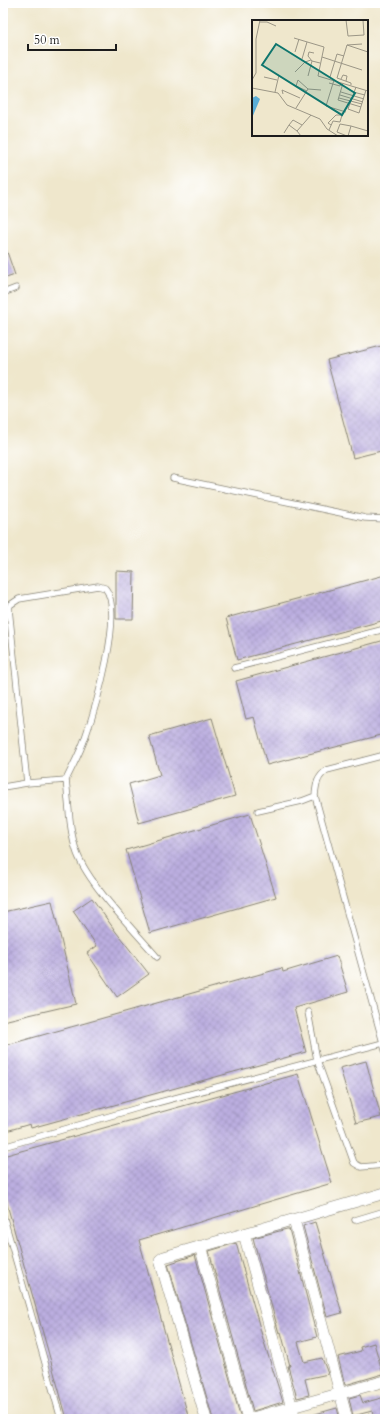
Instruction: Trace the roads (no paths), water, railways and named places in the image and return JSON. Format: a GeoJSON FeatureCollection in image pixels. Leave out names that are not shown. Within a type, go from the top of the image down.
{"type":"FeatureCollection","features":[{"type":"Feature","properties":{"kind":"street"},"geometry":{"type":"LineString","coordinates":[[206,1419],[160,1260],[164,1257],[200,1246],[385,1193]]}},
{"type":"Feature","properties":{"kind":"street"},"geometry":{"type":"LineString","coordinates":[[294,1220],[347,1419]]}},
{"type":"Feature","properties":{"kind":"street"},"geometry":{"type":"LineString","coordinates":[[244,1234],[295,1419]]}},
{"type":"Feature","properties":{"kind":"street"},"geometry":{"type":"LineString","coordinates":[[200,1246],[249,1419],[385,1381]]}},
{"type":"Feature","properties":{"kind":"lane"},"geometry":{"type":"LineString","coordinates":[[3,292],[16,288]]}},
{"type":"Feature","properties":{"kind":"lane"},"geometry":{"type":"LineString","coordinates":[[173,478],[365,518],[385,520]]}},
{"type":"Feature","properties":{"kind":"lane"},"geometry":{"type":"LineString","coordinates":[[27,783],[9,609],[10,605],[19,599],[98,586],[105,588],[111,598],[111,633],[103,677],[84,739],[66,780],[73,836],[82,865],[127,923],[157,957]]}},
{"type":"Feature","properties":{"kind":"lane"},"geometry":{"type":"LineString","coordinates":[[234,668],[385,629]]}},
{"type":"Feature","properties":{"kind":"lane"},"geometry":{"type":"LineString","coordinates":[[385,755],[327,770],[320,775],[318,779],[315,796],[385,1050]]}},
{"type":"Feature","properties":{"kind":"lane"},"geometry":{"type":"LineString","coordinates":[[3,787],[27,783],[66,780]]}},
{"type":"Feature","properties":{"kind":"lane"},"geometry":{"type":"LineString","coordinates":[[258,811],[302,801],[315,796]]}},
{"type":"Feature","properties":{"kind":"lane"},"geometry":{"type":"LineString","coordinates":[[308,1012],[317,1060],[354,1163],[361,1167],[385,1165]]}},
{"type":"Feature","properties":{"kind":"lane"},"geometry":{"type":"LineString","coordinates":[[3,1147],[141,1107],[383,1043]]}},
{"type":"Feature","properties":{"kind":"lane"},"geometry":{"type":"LineString","coordinates":[[355,1220],[385,1211]]}},
{"type":"Feature","properties":{"kind":"lane"},"geometry":{"type":"LineString","coordinates":[[3,1215],[61,1419]]}}]}
